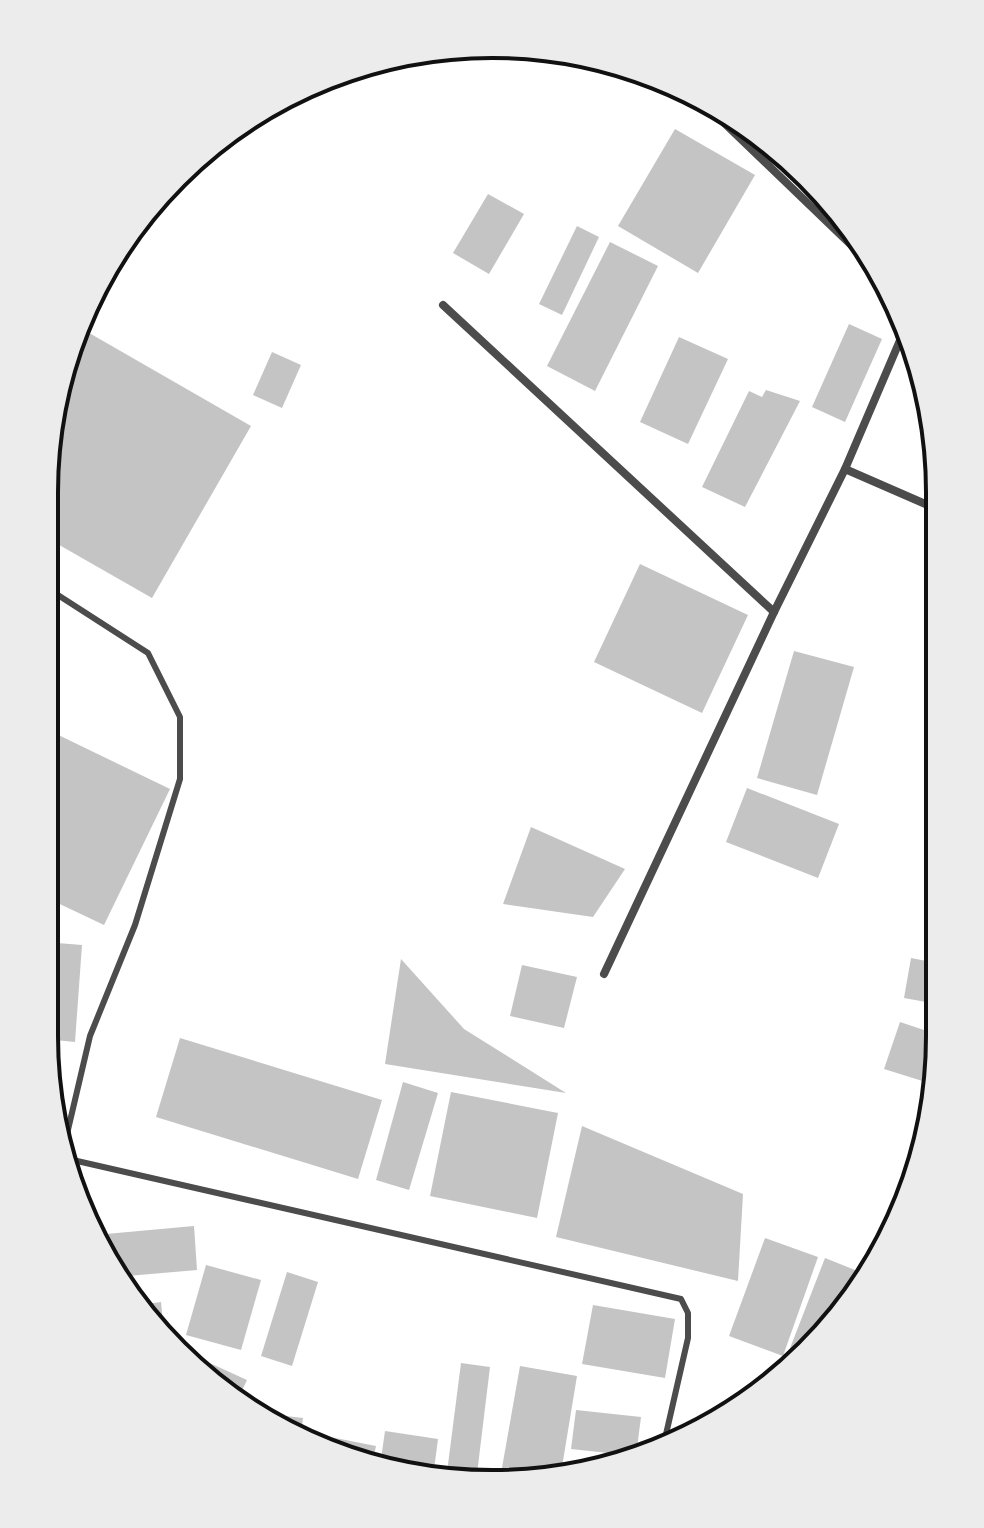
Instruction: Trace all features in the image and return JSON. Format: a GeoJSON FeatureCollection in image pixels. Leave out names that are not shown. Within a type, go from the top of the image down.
{"type":"FeatureCollection","features":[{"type":"Feature","properties":{"kind":"street"},"geometry":{"type":"LineString","coordinates":[[732,130],[842,236]]}},
{"type":"Feature","properties":{"kind":"street"},"geometry":{"type":"LineString","coordinates":[[443,305],[774,612]]}},
{"type":"Feature","properties":{"kind":"street"},"geometry":{"type":"LineString","coordinates":[[604,974],[774,612],[845,469],[899,342]]}},
{"type":"Feature","properties":{"kind":"street"},"geometry":{"type":"LineString","coordinates":[[845,469],[926,504]]}},
{"type":"Feature","properties":{"kind":"lane"},"geometry":{"type":"LineString","coordinates":[[58,595],[148,653],[180,717],[180,779],[135,925],[90,1036],[68,1129]]}},
{"type":"Feature","properties":{"kind":"lane"},"geometry":{"type":"LineString","coordinates":[[77,1161],[681,1299],[688,1313],[688,1338],[666,1433]]}},
{"type":"Feature","properties":{"kind":"building"},"geometry":{"type":"Polygon","coordinates":[[[675,129],[755,175],[698,273],[618,226],[675,129]]]}},
{"type":"Feature","properties":{"kind":"building"},"geometry":{"type":"Polygon","coordinates":[[[488,194],[524,214],[489,274],[453,253],[488,194]]]}},
{"type":"Feature","properties":{"kind":"building"},"geometry":{"type":"Polygon","coordinates":[[[577,226],[599,237],[562,315],[539,304],[577,226]]]}},
{"type":"Feature","properties":{"kind":"building"},"geometry":{"type":"Polygon","coordinates":[[[610,242],[658,266],[595,391],[547,366],[610,242]]]}},
{"type":"Feature","properties":{"kind":"building"},"geometry":{"type":"Polygon","coordinates":[[[849,324],[882,339],[845,422],[812,407],[849,324]]]}},
{"type":"Feature","properties":{"kind":"building"},"geometry":{"type":"Polygon","coordinates":[[[88,333],[251,426],[152,598],[58,544],[59,464],[66,407],[88,333]]]}},
{"type":"Feature","properties":{"kind":"building"},"geometry":{"type":"Polygon","coordinates":[[[679,337],[728,359],[688,444],[640,422],[679,337]]]}},
{"type":"Feature","properties":{"kind":"building"},"geometry":{"type":"Polygon","coordinates":[[[272,352],[301,365],[282,408],[253,395],[272,352]]]}},
{"type":"Feature","properties":{"kind":"building"},"geometry":{"type":"Polygon","coordinates":[[[766,390],[800,401],[745,507],[702,487],[749,391],[762,397],[766,390]]]}},
{"type":"Feature","properties":{"kind":"building"},"geometry":{"type":"Polygon","coordinates":[[[640,564],[748,615],[702,713],[594,662],[640,564]]]}},
{"type":"Feature","properties":{"kind":"building"},"geometry":{"type":"Polygon","coordinates":[[[794,651],[854,667],[817,795],[757,778],[794,651]]]}},
{"type":"Feature","properties":{"kind":"building"},"geometry":{"type":"Polygon","coordinates":[[[58,735],[170,789],[104,925],[58,903],[58,735]]]}},
{"type":"Feature","properties":{"kind":"building"},"geometry":{"type":"Polygon","coordinates":[[[747,788],[839,824],[818,878],[726,842],[747,788]]]}},
{"type":"Feature","properties":{"kind":"building"},"geometry":{"type":"Polygon","coordinates":[[[531,827],[625,869],[593,917],[503,904],[531,827]]]}},
{"type":"Feature","properties":{"kind":"building"},"geometry":{"type":"Polygon","coordinates":[[[58,943],[82,945],[75,1042],[58,1040],[58,943]]]}},
{"type":"Feature","properties":{"kind":"building"},"geometry":{"type":"Polygon","coordinates":[[[911,958],[926,961],[926,1002],[904,998],[911,958]]]}},
{"type":"Feature","properties":{"kind":"building"},"geometry":{"type":"Polygon","coordinates":[[[401,959],[464,1029],[566,1093],[385,1064],[401,959]]]}},
{"type":"Feature","properties":{"kind":"building"},"geometry":{"type":"Polygon","coordinates":[[[522,965],[577,977],[564,1028],[510,1016],[522,965]]]}},
{"type":"Feature","properties":{"kind":"building"},"geometry":{"type":"Polygon","coordinates":[[[900,1022],[926,1031],[923,1081],[884,1069],[900,1022]]]}},
{"type":"Feature","properties":{"kind":"building"},"geometry":{"type":"Polygon","coordinates":[[[180,1038],[382,1100],[358,1179],[156,1117],[180,1038]]]}},
{"type":"Feature","properties":{"kind":"building"},"geometry":{"type":"Polygon","coordinates":[[[403,1082],[438,1093],[409,1190],[376,1180],[403,1082]]]}},
{"type":"Feature","properties":{"kind":"building"},"geometry":{"type":"Polygon","coordinates":[[[451,1092],[558,1113],[537,1218],[430,1196],[451,1092]]]}},
{"type":"Feature","properties":{"kind":"building"},"geometry":{"type":"Polygon","coordinates":[[[582,1126],[743,1194],[738,1281],[556,1237],[582,1126]]]}},
{"type":"Feature","properties":{"kind":"building"},"geometry":{"type":"Polygon","coordinates":[[[194,1226],[197,1270],[130,1276],[106,1234],[194,1226]]]}},
{"type":"Feature","properties":{"kind":"building"},"geometry":{"type":"Polygon","coordinates":[[[765,1238],[818,1257],[783,1356],[729,1336],[765,1238]]]}},
{"type":"Feature","properties":{"kind":"building"},"geometry":{"type":"Polygon","coordinates":[[[825,1258],[857,1271],[818,1322],[788,1353],[825,1258]]]}},
{"type":"Feature","properties":{"kind":"building"},"geometry":{"type":"Polygon","coordinates":[[[206,1265],[261,1280],[241,1350],[186,1335],[206,1265]]]}},
{"type":"Feature","properties":{"kind":"building"},"geometry":{"type":"Polygon","coordinates":[[[287,1272],[318,1282],[292,1366],[261,1356],[287,1272]]]}},
{"type":"Feature","properties":{"kind":"building"},"geometry":{"type":"Polygon","coordinates":[[[161,1302],[163,1318],[151,1303],[161,1302]]]}},
{"type":"Feature","properties":{"kind":"building"},"geometry":{"type":"Polygon","coordinates":[[[593,1305],[675,1319],[665,1378],[582,1364],[593,1305]]]}},
{"type":"Feature","properties":{"kind":"building"},"geometry":{"type":"Polygon","coordinates":[[[205,1361],[247,1380],[242,1390],[205,1361]]]}},
{"type":"Feature","properties":{"kind":"building"},"geometry":{"type":"Polygon","coordinates":[[[461,1363],[490,1367],[478,1469],[448,1467],[461,1363]]]}},
{"type":"Feature","properties":{"kind":"building"},"geometry":{"type":"Polygon","coordinates":[[[520,1366],[577,1376],[562,1464],[502,1470],[520,1366]]]}},
{"type":"Feature","properties":{"kind":"building"},"geometry":{"type":"Polygon","coordinates":[[[576,1410],[641,1417],[637,1445],[610,1453],[571,1449],[576,1410]]]}},
{"type":"Feature","properties":{"kind":"building"},"geometry":{"type":"Polygon","coordinates":[[[282,1416],[303,1418],[302,1426],[282,1416]]]}},
{"type":"Feature","properties":{"kind":"building"},"geometry":{"type":"Polygon","coordinates":[[[385,1431],[438,1439],[434,1466],[382,1455],[385,1431]]]}},
{"type":"Feature","properties":{"kind":"building"},"geometry":{"type":"Polygon","coordinates":[[[323,1436],[376,1446],[374,1453],[323,1436]]]}}]}
